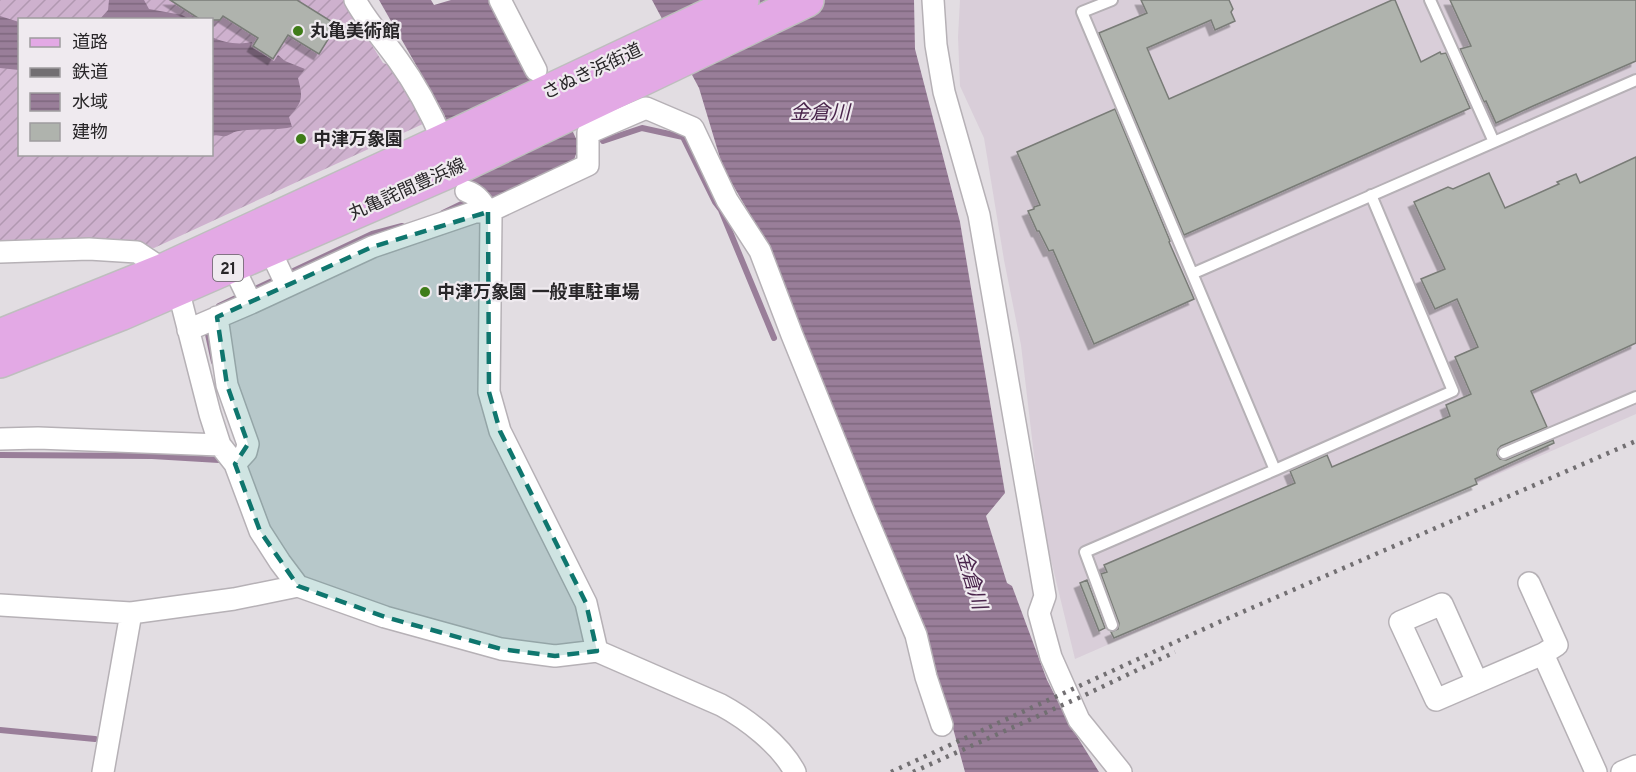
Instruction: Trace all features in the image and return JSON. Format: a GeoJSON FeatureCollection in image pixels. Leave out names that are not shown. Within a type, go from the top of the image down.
{"type":"FeatureCollection","features":[{"type":"Feature","properties":{"kind":"main road","name":"さぬき浜街道"},"geometry":{"type":"LineString","coordinates":[[468,184],[742,0]]}},
{"type":"Feature","properties":{"kind":"main road","name":"丸亀詫間豊浜線"},"geometry":{"type":"LineString","coordinates":[[0,361],[120,314],[171,280],[244,288],[280,272],[468,184],[807,0]]}},
{"type":"Feature","properties":{"kind":"main road","name":"丸亀詫間豊浜線"},"geometry":{"type":"LineString","coordinates":[[0,336],[468,184]]}},
{"type":"Feature","properties":{"kind":"street"},"geometry":{"type":"LineString","coordinates":[[356,0],[427,104],[468,184],[490,217],[486,262],[489,392],[501,432],[586,603],[597,651]]}},
{"type":"Feature","properties":{"kind":"street"},"geometry":{"type":"LineString","coordinates":[[500,0],[536,70]]}},
{"type":"Feature","properties":{"kind":"street"},"geometry":{"type":"LineString","coordinates":[[933,0],[936,45],[944,92],[979,215],[1045,596],[1040,613],[1051,657],[1079,720],[1121,772]]}},
{"type":"Feature","properties":{"kind":"street"},"geometry":{"type":"LineString","coordinates":[[468,184],[588,165],[588,133],[646,108],[693,128],[727,200],[760,251],[862,510],[916,635],[926,677],[942,725]]}},
{"type":"Feature","properties":{"kind":"street"},"geometry":{"type":"LineString","coordinates":[[280,272],[372,247],[475,212],[468,184]]}},
{"type":"Feature","properties":{"kind":"street"},"geometry":{"type":"LineString","coordinates":[[0,252],[89,249],[137,252],[171,280],[204,323],[248,444],[246,452],[227,453],[38,438],[0,439]]}},
{"type":"Feature","properties":{"kind":"street"},"geometry":{"type":"LineString","coordinates":[[204,323],[244,288]]}},
{"type":"Feature","properties":{"kind":"street"},"geometry":{"type":"LineString","coordinates":[[204,323],[210,414],[260,531],[298,586]]}},
{"type":"Feature","properties":{"kind":"street"},"geometry":{"type":"LineString","coordinates":[[1477,682],[1543,654],[1557,645],[1529,583]]}},
{"type":"Feature","properties":{"kind":"street"},"geometry":{"type":"LineString","coordinates":[[0,605],[131,613],[234,599],[298,586],[385,617],[501,649],[555,656],[597,651],[739,715],[763,734],[795,772]]}},
{"type":"Feature","properties":{"kind":"street"},"geometry":{"type":"LineString","coordinates":[[103,772],[131,613]]}},
{"type":"Feature","properties":{"kind":"street"},"geometry":{"type":"LineString","coordinates":[[1543,654],[1596,772]]}},
{"type":"Feature","properties":{"kind":"street"},"geometry":{"type":"LineString","coordinates":[[1622,772],[1636,766]]}},
{"type":"Feature","properties":{"kind":"lane"},"geometry":{"type":"LineString","coordinates":[[1112,0],[1082,12],[1194,273],[1275,470]]}},
{"type":"Feature","properties":{"kind":"lane"},"geometry":{"type":"LineString","coordinates":[[1430,0],[1494,142]]}},
{"type":"Feature","properties":{"kind":"lane"},"geometry":{"type":"LineString","coordinates":[[1194,273],[1636,80]]}},
{"type":"Feature","properties":{"kind":"lane"},"geometry":{"type":"LineString","coordinates":[[1112,625],[1085,552],[1453,391],[1371,195]]}},
{"type":"Feature","properties":{"kind":"lane"},"geometry":{"type":"LineString","coordinates":[[1504,453],[1636,397]]}},
{"type":"Feature","properties":{"kind":"highlighted area"},"geometry":{"type":"Polygon","coordinates":[[[488,212],[489,392],[500,431],[586,603],[597,651],[555,656],[501,649],[385,617],[298,586],[260,531],[235,464],[248,444],[227,385],[217,317],[372,247],[488,212]]]}},
{"type":"Feature","properties":{"kind":"shaded area","name":"中津万象園"},"geometry":{"type":"Polygon","coordinates":[[[0,0],[344,0],[383,63],[390,65],[425,123],[154,248],[52,240],[0,241],[0,0]]]}},
{"type":"Feature","properties":{"kind":"shaded area"},"geometry":{"type":"Polygon","coordinates":[[[960,0],[1636,0],[1636,414],[1075,659],[1042,523],[1021,345],[984,138],[960,86],[958,37],[960,0]]]}},
{"type":"Feature","properties":{"kind":"water"},"geometry":{"type":"Polygon","coordinates":[[[109,0],[144,0],[149,9],[187,18],[101,18],[108,10],[109,0]]]}},
{"type":"Feature","properties":{"kind":"water"},"geometry":{"type":"Polygon","coordinates":[[[379,0],[431,0],[434,5],[451,0],[495,0],[573,132],[579,145],[573,163],[491,204],[470,183],[444,114],[379,0]]]}},
{"type":"Feature","properties":{"kind":"water","name":"金倉川"},"geometry":{"type":"Polygon","coordinates":[[[652,0],[914,0],[915,49],[960,222],[1005,493],[986,516],[1007,583],[1012,586],[1047,680],[1070,725],[1099,772],[965,772],[951,721],[905,599],[763,237],[723,168],[699,88],[652,0]]]}},
{"type":"Feature","properties":{"kind":"water"},"geometry":{"type":"Polygon","coordinates":[[[0,16],[18,22],[18,70],[0,68],[0,16]]]}},
{"type":"Feature","properties":{"kind":"water"},"geometry":{"type":"Polygon","coordinates":[[[213,37],[232,43],[252,42],[251,47],[274,61],[278,55],[285,61],[305,69],[298,78],[301,99],[289,117],[292,127],[246,130],[226,136],[213,136],[213,37]]]}},
{"type":"Feature","properties":{"kind":"building","name":"丸亀美術館"},"geometry":{"type":"Polygon","coordinates":[[[170,0],[297,0],[337,25],[319,54],[288,35],[273,59],[253,46],[258,38],[223,16],[220,20],[198,18],[170,0]]]}},
{"type":"Feature","properties":{"kind":"building"},"geometry":{"type":"Polygon","coordinates":[[[1141,0],[1229,0],[1233,9],[1231,12],[1235,21],[1215,30],[1211,20],[1147,48],[1169,99],[1395,0],[1421,62],[1440,52],[1441,54],[1446,53],[1470,108],[1184,235],[1099,33],[1147,13],[1141,0]]]}},
{"type":"Feature","properties":{"kind":"building"},"geometry":{"type":"Polygon","coordinates":[[[1450,0],[1636,0],[1636,61],[1496,123],[1460,49],[1471,46],[1450,0]]]}},
{"type":"Feature","properties":{"kind":"building"},"geometry":{"type":"Polygon","coordinates":[[[1115,109],[1194,299],[1094,344],[1053,250],[1049,251],[1028,211],[1040,205],[1017,152],[1115,109]]]}},
{"type":"Feature","properties":{"kind":"building"},"geometry":{"type":"Polygon","coordinates":[[[1636,157],[1636,343],[1531,391],[1547,427],[1501,446],[1497,455],[1500,459],[1506,460],[1553,440],[1554,443],[1475,479],[1477,484],[1114,638],[1111,632],[1118,629],[1119,623],[1101,574],[1107,572],[1104,565],[1295,483],[1290,471],[1327,455],[1332,467],[1450,416],[1446,405],[1471,394],[1455,357],[1478,347],[1457,299],[1435,309],[1421,279],[1445,269],[1414,202],[1448,187],[1453,189],[1489,173],[1505,208],[1576,174],[1580,183],[1636,157]]]}},
{"type":"Feature","properties":{"kind":"building"},"geometry":{"type":"Polygon","coordinates":[[[1087,580],[1105,628],[1099,631],[1080,583],[1087,580]]]}},
{"type":"Feature","properties":{"kind":"waterway"},"geometry":{"type":"LineString","coordinates":[[603,141],[642,128],[683,137],[721,210],[774,338]]}},
{"type":"Feature","properties":{"kind":"waterway"},"geometry":{"type":"LineString","coordinates":[[443,213],[472,199]]}},
{"type":"Feature","properties":{"kind":"waterway"},"geometry":{"type":"LineString","coordinates":[[219,306],[372,234],[402,226]]}},
{"type":"Feature","properties":{"kind":"waterway"},"geometry":{"type":"LineString","coordinates":[[206,325],[214,362]]}},
{"type":"Feature","properties":{"kind":"waterway"},"geometry":{"type":"LineString","coordinates":[[0,455],[152,456],[219,460],[222,455]]}},
{"type":"Feature","properties":{"kind":"waterway"},"geometry":{"type":"LineString","coordinates":[[0,730],[95,739]]}},
{"type":"Feature","properties":{"kind":"railway"},"geometry":{"type":"LineString","coordinates":[[891,772],[1217,623],[1636,441]]}},
{"type":"Feature","properties":{"kind":"railway"},"geometry":{"type":"LineString","coordinates":[[913,772],[1175,652]]}},
{"type":"Feature","properties":{"kind":"place","name":"丸亀美術館"},"geometry":{"type":"Point","coordinates":[298,31]}},
{"type":"Feature","properties":{"kind":"place","name":"中津万象園"},"geometry":{"type":"Point","coordinates":[301,139]}},
{"type":"Feature","properties":{"kind":"place","name":"中津万象園 一般車駐車場"},"geometry":{"type":"Point","coordinates":[425,292]}}]}
